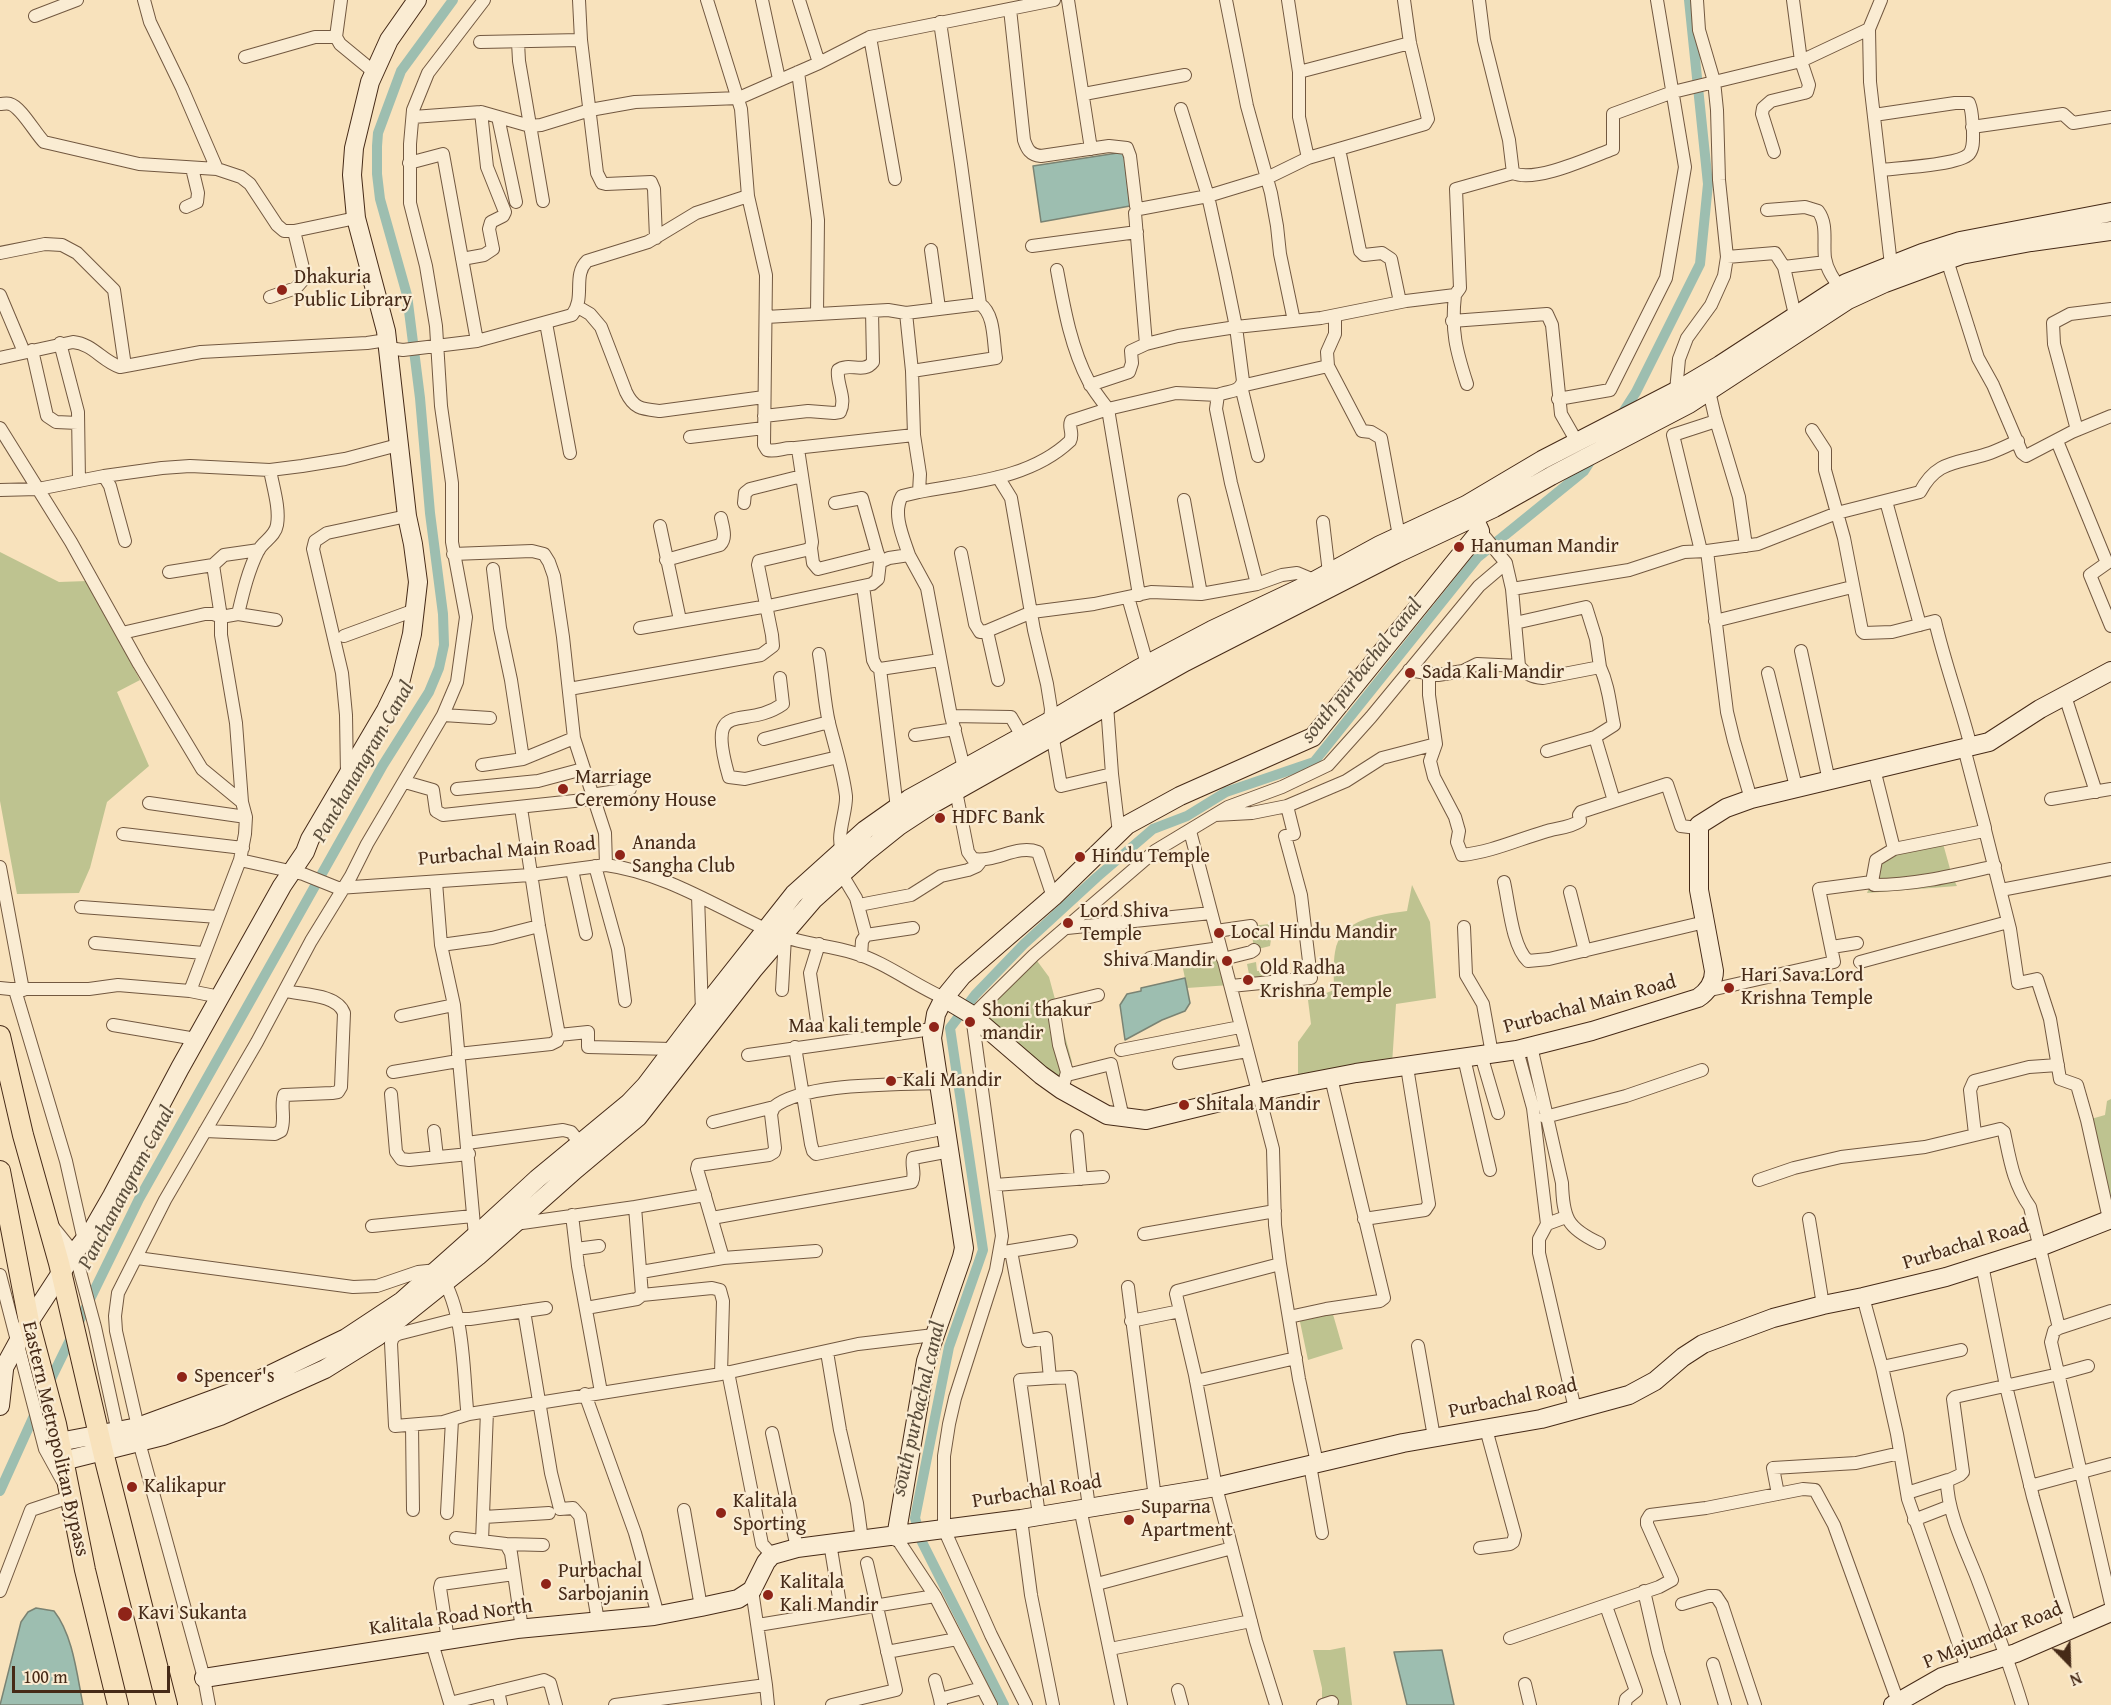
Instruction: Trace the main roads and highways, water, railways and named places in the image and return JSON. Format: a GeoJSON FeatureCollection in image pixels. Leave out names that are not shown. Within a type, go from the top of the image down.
{"type":"FeatureCollection","features":[{"type":"Feature","properties":{"kind":"main road"},"geometry":{"type":"LineString","coordinates":[[0,1036],[23,1136],[47,1219],[73,1265],[84,1364],[120,1439],[167,1705]]}},
{"type":"Feature","properties":{"kind":"main road","name":"Eastern Metropolitan Bypass"},"geometry":{"type":"LineString","coordinates":[[0,1171],[27,1334],[53,1438],[63,1461],[85,1570],[118,1705]]}},
{"type":"Feature","properties":{"kind":"waterway","name":"Panchanangram Canal"},"geometry":{"type":"LineString","coordinates":[[47,1387],[139,1199],[383,765],[429,692],[439,668],[444,645],[443,614],[430,513],[420,398],[407,295],[380,199],[377,146],[378,133],[401,71],[453,0]]}},
{"type":"Feature","properties":{"kind":"waterway","name":"south purbachal canal"},"geometry":{"type":"LineString","coordinates":[[1620,417],[1636,392],[1700,264],[1708,184],[1689,0]]}},
{"type":"Feature","properties":{"kind":"waterway","name":"south purbachal canal"},"geometry":{"type":"LineString","coordinates":[[1004,1705],[922,1542],[915,1518],[949,1347],[983,1250],[950,1028],[975,995],[1024,944],[1153,829],[1187,816],[1226,792],[1314,762],[1478,557],[1584,471],[1593,457]]}},
{"type":"Feature","properties":{"kind":"waterway","name":"Panchanangram Canal"},"geometry":{"type":"LineString","coordinates":[[0,1491],[37,1409]]}},
{"type":"Feature","properties":{"kind":"place","name":"Dhakuria Public Library"},"geometry":{"type":"Point","coordinates":[282,290]}},
{"type":"Feature","properties":{"kind":"place","name":"Hanuman Mandir"},"geometry":{"type":"Point","coordinates":[1459,547]}},
{"type":"Feature","properties":{"kind":"place","name":"Sada Kali Mandir"},"geometry":{"type":"Point","coordinates":[1410,673]}},
{"type":"Feature","properties":{"kind":"place","name":"Marriage Ceremony House"},"geometry":{"type":"Point","coordinates":[563,789]}},
{"type":"Feature","properties":{"kind":"place","name":"HDFC Bank"},"geometry":{"type":"Point","coordinates":[940,818]}},
{"type":"Feature","properties":{"kind":"place","name":"Ananda Sangha Club"},"geometry":{"type":"Point","coordinates":[620,855]}},
{"type":"Feature","properties":{"kind":"place","name":"Hindu Temple"},"geometry":{"type":"Point","coordinates":[1080,857]}},
{"type":"Feature","properties":{"kind":"place","name":"Lord Shiva Temple"},"geometry":{"type":"Point","coordinates":[1068,923]}},
{"type":"Feature","properties":{"kind":"place","name":"Local Hindu Mandir"},"geometry":{"type":"Point","coordinates":[1219,933]}},
{"type":"Feature","properties":{"kind":"place","name":"Shiva Mandir"},"geometry":{"type":"Point","coordinates":[1227,961]}},
{"type":"Feature","properties":{"kind":"place","name":"Old Radha Krishna Temple"},"geometry":{"type":"Point","coordinates":[1248,980]}},
{"type":"Feature","properties":{"kind":"place","name":"Hari Sava.Lord Krishna Temple"},"geometry":{"type":"Point","coordinates":[1729,988]}},
{"type":"Feature","properties":{"kind":"place","name":"Shoni thakur mandir"},"geometry":{"type":"Point","coordinates":[970,1022]}},
{"type":"Feature","properties":{"kind":"place","name":"Maa kali temple"},"geometry":{"type":"Point","coordinates":[934,1027]}},
{"type":"Feature","properties":{"kind":"place","name":"Kali Mandir"},"geometry":{"type":"Point","coordinates":[891,1081]}},
{"type":"Feature","properties":{"kind":"place","name":"Shitala Mandir"},"geometry":{"type":"Point","coordinates":[1184,1105]}},
{"type":"Feature","properties":{"kind":"place","name":"Spencer's"},"geometry":{"type":"Point","coordinates":[182,1377]}},
{"type":"Feature","properties":{"kind":"place","name":"Kalikapur"},"geometry":{"type":"Point","coordinates":[132,1487]}},
{"type":"Feature","properties":{"kind":"place","name":"Kalitala Sporting"},"geometry":{"type":"Point","coordinates":[721,1513]}},
{"type":"Feature","properties":{"kind":"place","name":"Suparna Apartment"},"geometry":{"type":"Point","coordinates":[1129,1520]}},
{"type":"Feature","properties":{"kind":"place","name":"Purbachal Sarbojanin"},"geometry":{"type":"Point","coordinates":[546,1584]}},
{"type":"Feature","properties":{"kind":"place","name":"Kalitala Kali Mandir"},"geometry":{"type":"Point","coordinates":[768,1595]}},
{"type":"Feature","properties":{"kind":"place","name":"Kavi Sukanta"},"geometry":{"type":"Point","coordinates":[125,1614]}}]}
